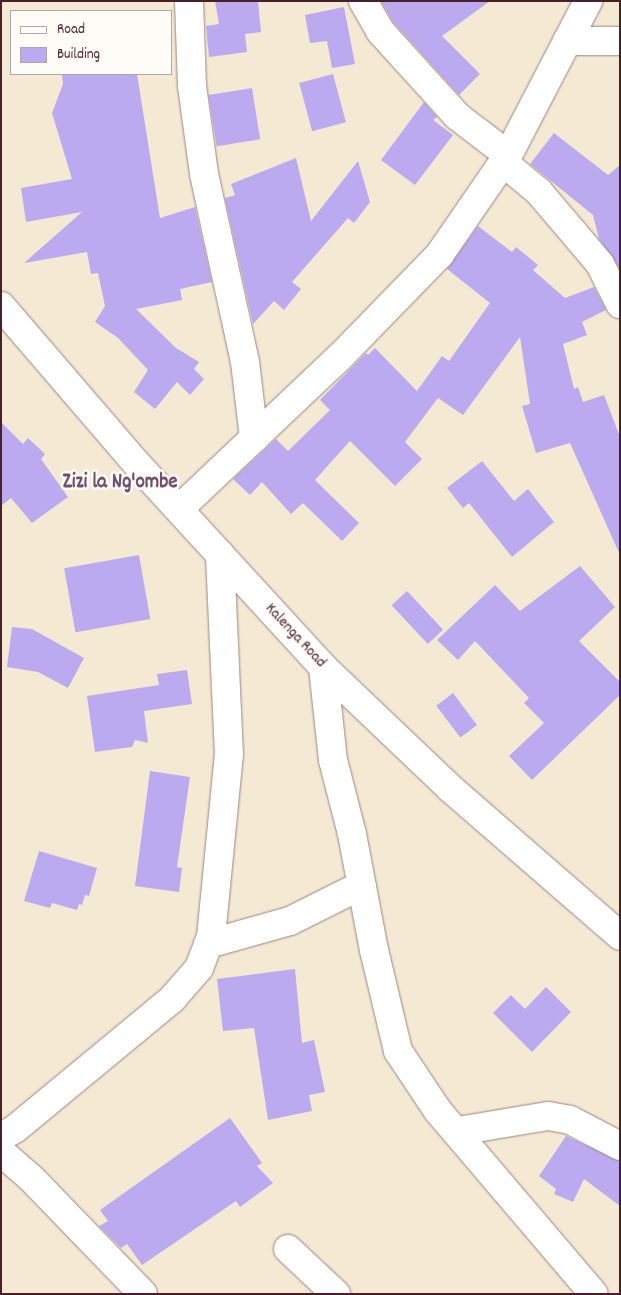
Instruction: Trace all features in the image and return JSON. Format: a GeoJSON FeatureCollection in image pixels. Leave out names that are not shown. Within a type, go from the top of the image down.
{"type":"FeatureCollection","features":[{"type":"Feature","properties":{"kind":"street"},"geometry":{"type":"LineString","coordinates":[[189,1],[192,86],[204,174],[245,362],[254,438]]}},
{"type":"Feature","properties":{"kind":"street"},"geometry":{"type":"LineString","coordinates":[[363,1],[380,31],[457,116],[505,158],[539,192],[600,264],[620,304]]}},
{"type":"Feature","properties":{"kind":"street"},"geometry":{"type":"LineString","coordinates":[[179,509],[254,438],[440,254],[505,158],[588,1]]}},
{"type":"Feature","properties":{"kind":"street"},"geometry":{"type":"LineString","coordinates":[[567,41],[620,42]]}},
{"type":"Feature","properties":{"kind":"street","name":"Kalenga Road"},"geometry":{"type":"LineString","coordinates":[[1,306],[137,464],[323,668],[450,788],[620,936]]}},
{"type":"Feature","properties":{"kind":"street"},"geometry":{"type":"LineString","coordinates":[[1,1137],[23,1123],[172,999],[199,968],[208,944],[229,755],[220,554]]}},
{"type":"Feature","properties":{"kind":"street"},"geometry":{"type":"LineString","coordinates":[[323,668],[333,760],[398,1051],[433,1105],[458,1131],[594,1294]]}},
{"type":"Feature","properties":{"kind":"street"},"geometry":{"type":"LineString","coordinates":[[208,944],[290,921],[362,885]]}},
{"type":"Feature","properties":{"kind":"street"},"geometry":{"type":"LineString","coordinates":[[458,1131],[548,1116],[570,1120],[620,1146]]}},
{"type":"Feature","properties":{"kind":"street"},"geometry":{"type":"LineString","coordinates":[[1,1152],[31,1178],[143,1294]]}},
{"type":"Feature","properties":{"kind":"street"},"geometry":{"type":"LineString","coordinates":[[288,1249],[336,1294]]}},
{"type":"Feature","properties":{"kind":"building"},"geometry":{"type":"Polygon","coordinates":[[[215,1],[258,1],[261,32],[245,34],[247,52],[209,57],[206,26],[219,24],[215,1]]]}},
{"type":"Feature","properties":{"kind":"building"},"geometry":{"type":"Polygon","coordinates":[[[381,1],[490,1],[442,36],[480,74],[459,95],[393,22],[381,1]]]}},
{"type":"Feature","properties":{"kind":"building"},"geometry":{"type":"Polygon","coordinates":[[[344,7],[355,64],[332,68],[327,41],[310,43],[305,15],[344,7]]]}},
{"type":"Feature","properties":{"kind":"building"},"geometry":{"type":"Polygon","coordinates":[[[333,74],[346,122],[312,131],[299,83],[333,74]]]}},
{"type":"Feature","properties":{"kind":"building"},"geometry":{"type":"Polygon","coordinates":[[[62,75],[137,75],[160,218],[195,207],[212,282],[180,289],[182,300],[136,309],[176,348],[199,362],[194,369],[204,379],[190,395],[177,382],[155,409],[134,392],[148,370],[118,338],[95,322],[105,306],[98,273],[91,274],[87,252],[24,263],[82,212],[26,222],[21,188],[72,179],[52,113],[63,84],[62,75]]]}},
{"type":"Feature","properties":{"kind":"building"},"geometry":{"type":"Polygon","coordinates":[[[252,88],[260,139],[217,146],[209,95],[252,88]]]}},
{"type":"Feature","properties":{"kind":"building"},"geometry":{"type":"Polygon","coordinates":[[[424,102],[437,117],[433,120],[453,135],[415,185],[381,160],[424,102]]]}},
{"type":"Feature","properties":{"kind":"building"},"geometry":{"type":"Polygon","coordinates":[[[554,133],[608,175],[620,165],[620,269],[599,239],[593,215],[530,164],[554,133]]]}},
{"type":"Feature","properties":{"kind":"building"},"geometry":{"type":"Polygon","coordinates":[[[296,158],[311,221],[358,161],[370,202],[354,223],[348,218],[292,282],[301,289],[284,310],[274,301],[253,324],[225,198],[235,195],[231,184],[296,158]]]}},
{"type":"Feature","properties":{"kind":"building"},"geometry":{"type":"Polygon","coordinates":[[[478,226],[512,252],[516,247],[538,265],[533,270],[565,298],[594,287],[606,310],[582,322],[587,335],[563,344],[574,389],[578,387],[583,402],[604,395],[620,437],[620,555],[570,443],[536,453],[522,406],[530,404],[520,337],[463,415],[438,398],[405,442],[422,459],[395,486],[350,441],[315,480],[359,523],[342,541],[303,503],[291,514],[262,482],[250,495],[233,479],[276,439],[288,451],[330,410],[320,400],[366,353],[368,355],[375,348],[417,391],[442,356],[449,361],[490,303],[447,269],[478,226]]]}},
{"type":"Feature","properties":{"kind":"building"},"geometry":{"type":"Polygon","coordinates":[[[1,422],[23,444],[28,438],[45,454],[41,459],[68,497],[32,523],[11,498],[1,506],[1,422]]]}},
{"type":"Feature","properties":{"kind":"building"},"geometry":{"type":"Polygon","coordinates":[[[482,461],[514,501],[528,489],[554,522],[512,557],[469,503],[463,508],[447,488],[482,461]]]}},
{"type":"Feature","properties":{"kind":"building"},"geometry":{"type":"Polygon","coordinates":[[[139,555],[150,619],[75,632],[64,568],[139,555]]]}},
{"type":"Feature","properties":{"kind":"building"},"geometry":{"type":"Polygon","coordinates":[[[580,566],[615,607],[579,641],[620,682],[620,695],[532,780],[509,756],[544,723],[524,703],[529,698],[475,641],[458,660],[437,640],[495,585],[520,611],[580,566]]]}},
{"type":"Feature","properties":{"kind":"building"},"geometry":{"type":"Polygon","coordinates":[[[407,591],[443,630],[428,644],[392,605],[407,591]]]}},
{"type":"Feature","properties":{"kind":"building"},"geometry":{"type":"Polygon","coordinates":[[[12,627],[32,629],[84,658],[68,688],[38,672],[7,667],[12,627]]]}},
{"type":"Feature","properties":{"kind":"building"},"geometry":{"type":"Polygon","coordinates":[[[187,670],[192,704],[144,711],[148,743],[135,740],[132,747],[95,752],[87,696],[159,685],[157,674],[187,670]]]}},
{"type":"Feature","properties":{"kind":"building"},"geometry":{"type":"Polygon","coordinates":[[[453,693],[477,725],[460,738],[436,706],[453,693]]]}},
{"type":"Feature","properties":{"kind":"building"},"geometry":{"type":"Polygon","coordinates":[[[150,771],[190,777],[177,867],[182,868],[179,892],[135,886],[150,771]]]}},
{"type":"Feature","properties":{"kind":"building"},"geometry":{"type":"Polygon","coordinates":[[[39,851],[97,868],[89,896],[85,895],[82,905],[79,904],[77,910],[52,903],[50,908],[24,901],[39,851]]]}},
{"type":"Feature","properties":{"kind":"building"},"geometry":{"type":"Polygon","coordinates":[[[295,969],[302,1043],[314,1040],[325,1092],[309,1095],[312,1111],[268,1120],[254,1028],[223,1031],[217,979],[295,969]]]}},
{"type":"Feature","properties":{"kind":"building"},"geometry":{"type":"Polygon","coordinates":[[[546,987],[571,1012],[532,1052],[493,1013],[511,995],[525,1009],[546,987]]]}},
{"type":"Feature","properties":{"kind":"building"},"geometry":{"type":"Polygon","coordinates":[[[230,1118],[262,1163],[257,1166],[273,1183],[240,1207],[236,1201],[142,1265],[127,1244],[121,1248],[99,1226],[108,1221],[100,1210],[230,1118]]]}},
{"type":"Feature","properties":{"kind":"building"},"geometry":{"type":"Polygon","coordinates":[[[566,1136],[620,1161],[620,1206],[584,1179],[573,1202],[554,1194],[556,1189],[539,1176],[566,1136]]]}},
{"type":"Feature","properties":{"kind":"district","name":"Zizi la Ng'ombe"},"geometry":{"type":"Point","coordinates":[120,483]}}]}
